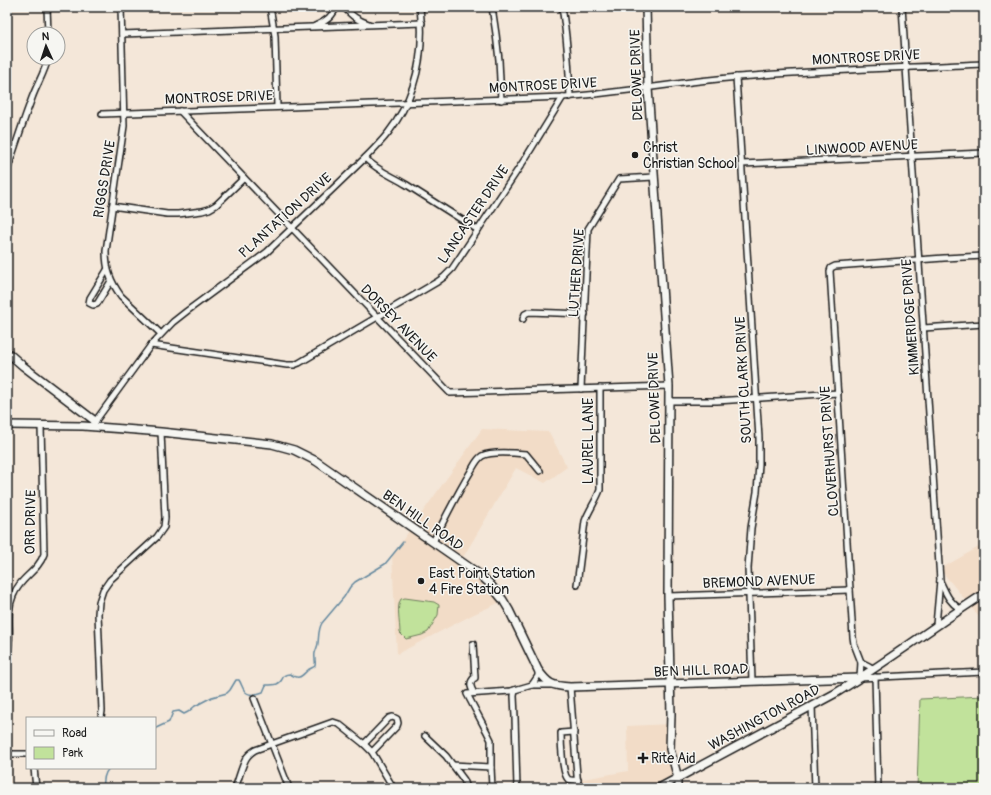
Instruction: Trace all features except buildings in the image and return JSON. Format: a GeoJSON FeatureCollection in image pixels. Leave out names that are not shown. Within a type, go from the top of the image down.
{"type":"FeatureCollection","features":[{"type":"Feature","properties":{"kind":"street"},"geometry":{"type":"LineString","coordinates":[[47,7],[48,26]]}},
{"type":"Feature","properties":{"kind":"street","name":"RIGGS DRIVE"},"geometry":{"type":"LineString","coordinates":[[121,7],[125,113],[106,251],[107,270],[111,281],[121,296],[161,334]]}},
{"type":"Feature","properties":{"kind":"street"},"geometry":{"type":"LineString","coordinates":[[270,7],[274,29],[277,107]]}},
{"type":"Feature","properties":{"kind":"street"},"geometry":{"type":"LineString","coordinates":[[296,28],[321,24],[331,16],[336,7]]}},
{"type":"Feature","properties":{"kind":"street"},"geometry":{"type":"LineString","coordinates":[[344,7],[350,15],[359,21],[371,25]]}},
{"type":"Feature","properties":{"kind":"street","name":"PLANTATION DRIVE"},"geometry":{"type":"LineString","coordinates":[[93,424],[161,334],[187,310],[267,252],[365,158],[389,132],[400,116],[414,85],[422,44],[420,7]]}},
{"type":"Feature","properties":{"kind":"street"},"geometry":{"type":"LineString","coordinates":[[492,7],[499,60],[501,100]]}},
{"type":"Feature","properties":{"kind":"street"},"geometry":{"type":"LineString","coordinates":[[562,7],[566,29],[570,97]]}},
{"type":"Feature","properties":{"kind":"street","name":"DELOWE DRIVE"},"geometry":{"type":"LineString","coordinates":[[646,7],[648,88],[669,386],[668,596],[671,714],[670,748],[678,778],[678,788]]}},
{"type":"Feature","properties":{"kind":"street","name":"KIMMERIDGE DRIVE"},"geometry":{"type":"LineString","coordinates":[[902,7],[940,580],[936,625]]}},
{"type":"Feature","properties":{"kind":"street"},"geometry":{"type":"LineString","coordinates":[[122,34],[422,23]]}},
{"type":"Feature","properties":{"kind":"street","name":"MONTROSE DRIVE"},"geometry":{"type":"LineString","coordinates":[[102,114],[570,97],[736,77],[794,72],[984,64]]}},
{"type":"Feature","properties":{"kind":"street"},"geometry":{"type":"LineString","coordinates":[[7,170],[31,99],[46,66]]}},
{"type":"Feature","properties":{"kind":"street","name":"SOUTH CLARK DRIVE"},"geometry":{"type":"LineString","coordinates":[[736,77],[759,438],[757,492],[749,546],[748,568],[752,681]]}},
{"type":"Feature","properties":{"kind":"street","name":"LANCASTER DRIVE"},"geometry":{"type":"LineString","coordinates":[[151,346],[294,365],[437,282],[452,269],[525,159],[563,97]]}},
{"type":"Feature","properties":{"kind":"street","name":"DORSEY AVENUE"},"geometry":{"type":"LineString","coordinates":[[180,111],[450,393],[669,386]]}},
{"type":"Feature","properties":{"kind":"street","name":"LINWOOD AVENUE"},"geometry":{"type":"LineString","coordinates":[[742,164],[984,153]]}},
{"type":"Feature","properties":{"kind":"street"},"geometry":{"type":"LineString","coordinates":[[365,158],[380,171],[405,184],[478,230]]}},
{"type":"Feature","properties":{"kind":"street","name":"LUTHER DRIVE"},"geometry":{"type":"LineString","coordinates":[[581,389],[588,229],[619,179],[654,177]]}},
{"type":"Feature","properties":{"kind":"street"},"geometry":{"type":"LineString","coordinates":[[112,206],[167,214],[202,211],[216,205],[244,178]]}},
{"type":"Feature","properties":{"kind":"street","name":"CLOVERHURST DRIVE"},"geometry":{"type":"LineString","coordinates":[[860,678],[861,662],[854,644],[850,590],[830,271],[831,268],[835,266],[984,256]]}},
{"type":"Feature","properties":{"kind":"street"},"geometry":{"type":"LineString","coordinates":[[107,270],[90,298],[89,303],[93,306],[97,304],[111,281]]}},
{"type":"Feature","properties":{"kind":"street"},"geometry":{"type":"LineString","coordinates":[[523,319],[525,314],[529,312],[585,314]]}},
{"type":"Feature","properties":{"kind":"street"},"geometry":{"type":"LineString","coordinates":[[923,328],[984,324]]}},
{"type":"Feature","properties":{"kind":"street"},"geometry":{"type":"LineString","coordinates":[[7,352],[93,424]]}},
{"type":"Feature","properties":{"kind":"street","name":"LAUREL LANE"},"geometry":{"type":"LineString","coordinates":[[577,586],[585,521],[598,497],[600,490],[600,388]]}},
{"type":"Feature","properties":{"kind":"street"},"geometry":{"type":"LineString","coordinates":[[669,402],[716,401],[838,393]]}},
{"type":"Feature","properties":{"kind":"street","name":"BEN HILL ROAD"},"geometry":{"type":"LineString","coordinates":[[7,425],[41,426],[93,424],[272,444],[294,450],[316,461],[479,574],[489,583],[498,593],[509,610],[538,670],[544,678],[552,684],[570,687],[860,678]]}},
{"type":"Feature","properties":{"kind":"street","name":"ORR DRIVE"},"geometry":{"type":"LineString","coordinates":[[7,654],[9,647],[9,611],[12,596],[21,581],[39,565],[44,554],[41,426]]}},
{"type":"Feature","properties":{"kind":"street"},"geometry":{"type":"LineString","coordinates":[[101,717],[98,614],[99,602],[103,590],[110,580],[157,537],[164,527],[165,518],[161,432]]}},
{"type":"Feature","properties":{"kind":"street"},"geometry":{"type":"LineString","coordinates":[[433,542],[461,487],[478,460],[483,456],[511,453],[526,454],[540,471]]}},
{"type":"Feature","properties":{"kind":"street"},"geometry":{"type":"LineString","coordinates":[[940,580],[948,599],[960,609]]}},
{"type":"Feature","properties":{"kind":"street","name":"BREMOND AVENUE"},"geometry":{"type":"LineString","coordinates":[[668,596],[850,590]]}},
{"type":"Feature","properties":{"kind":"street","name":"WASHINGTON ROAD"},"geometry":{"type":"LineString","coordinates":[[659,788],[812,706],[860,678],[874,673],[936,625],[984,594]]}},
{"type":"Feature","properties":{"kind":"street"},"geometry":{"type":"LineString","coordinates":[[473,644],[475,678],[473,679],[471,687],[474,693]]}},
{"type":"Feature","properties":{"kind":"street"},"geometry":{"type":"LineString","coordinates":[[861,662],[869,666],[874,673],[878,788]]}},
{"type":"Feature","properties":{"kind":"street"},"geometry":{"type":"LineString","coordinates":[[532,685],[538,676],[538,670]]}},
{"type":"Feature","properties":{"kind":"street"},"geometry":{"type":"LineString","coordinates":[[874,673],[984,672]]}},
{"type":"Feature","properties":{"kind":"street"},"geometry":{"type":"LineString","coordinates":[[492,788],[491,740],[467,694],[515,690],[532,685],[552,684]]}},
{"type":"Feature","properties":{"kind":"street"},"geometry":{"type":"LineString","coordinates":[[570,687],[578,788]]}},
{"type":"Feature","properties":{"kind":"street"},"geometry":{"type":"LineString","coordinates":[[515,690],[514,717],[517,788]]}},
{"type":"Feature","properties":{"kind":"street"},"geometry":{"type":"LineString","coordinates":[[254,698],[289,788]]}},
{"type":"Feature","properties":{"kind":"street"},"geometry":{"type":"LineString","coordinates":[[812,706],[815,788]]}},
{"type":"Feature","properties":{"kind":"street"},"geometry":{"type":"LineString","coordinates":[[364,744],[389,718],[393,717],[397,719],[397,726],[372,752]]}},
{"type":"Feature","properties":{"kind":"street"},"geometry":{"type":"LineString","coordinates":[[235,788],[245,761],[255,750],[333,722],[339,724],[372,752],[391,784],[391,788]]}},
{"type":"Feature","properties":{"kind":"street"},"geometry":{"type":"LineString","coordinates":[[574,732],[561,733],[564,772],[567,778],[578,780]]}},
{"type":"Feature","properties":{"kind":"street"},"geometry":{"type":"LineString","coordinates":[[425,736],[446,756],[464,780],[467,788]]}},
{"type":"Feature","properties":{"kind":"street"},"geometry":{"type":"LineString","coordinates":[[7,754],[26,754]]}},
{"type":"Feature","properties":{"kind":"street"},"geometry":{"type":"LineString","coordinates":[[452,765],[491,768]]}},
{"type":"Feature","properties":{"kind":"street"},"geometry":{"type":"LineString","coordinates":[[34,769],[36,788]]}},
{"type":"Feature","properties":{"kind":"shaded area"},"geometry":{"type":"Polygon","coordinates":[[[482,429],[549,432],[567,467],[545,483],[516,468],[462,559],[505,600],[474,614],[397,654],[392,555],[482,429]]]}},
{"type":"Feature","properties":{"kind":"shaded area"},"geometry":{"type":"Polygon","coordinates":[[[984,544],[984,623],[940,569],[984,544]]]}},
{"type":"Feature","properties":{"kind":"shaded area"},"geometry":{"type":"Polygon","coordinates":[[[671,724],[671,749],[679,778],[661,788],[579,788],[578,780],[628,771],[627,726],[671,724]]]}},
{"type":"Feature","properties":{"kind":"green space"},"geometry":{"type":"Polygon","coordinates":[[[405,598],[434,602],[439,605],[438,615],[428,632],[406,639],[400,633],[399,606],[401,599],[405,598]]]}},
{"type":"Feature","properties":{"kind":"green space"},"geometry":{"type":"Polygon","coordinates":[[[984,696],[984,788],[917,788],[920,699],[984,696]]]}},
{"type":"Feature","properties":{"kind":"waterway"},"geometry":{"type":"LineString","coordinates":[[156,728],[169,722],[173,712],[179,711],[184,714],[212,697],[227,693],[236,680],[239,680],[243,689],[248,694],[255,694],[263,692],[266,685],[274,685],[279,683],[287,674],[299,677],[315,666],[315,653],[322,623],[344,597],[350,587],[355,582],[385,564],[403,542]]}},
{"type":"Feature","properties":{"kind":"waterway"},"geometry":{"type":"LineString","coordinates":[[104,788],[104,778],[108,769]]}},
{"type":"Feature","properties":{"kind":"place","name":"Christ Christian School"},"geometry":{"type":"Point","coordinates":[635,155]}},
{"type":"Feature","properties":{"kind":"place","name":"East Point Station 4 Fire Station"},"geometry":{"type":"Point","coordinates":[421,581]}},
{"type":"Feature","properties":{"kind":"place","name":"Rite Aid"},"geometry":{"type":"Point","coordinates":[643,758]}}]}
